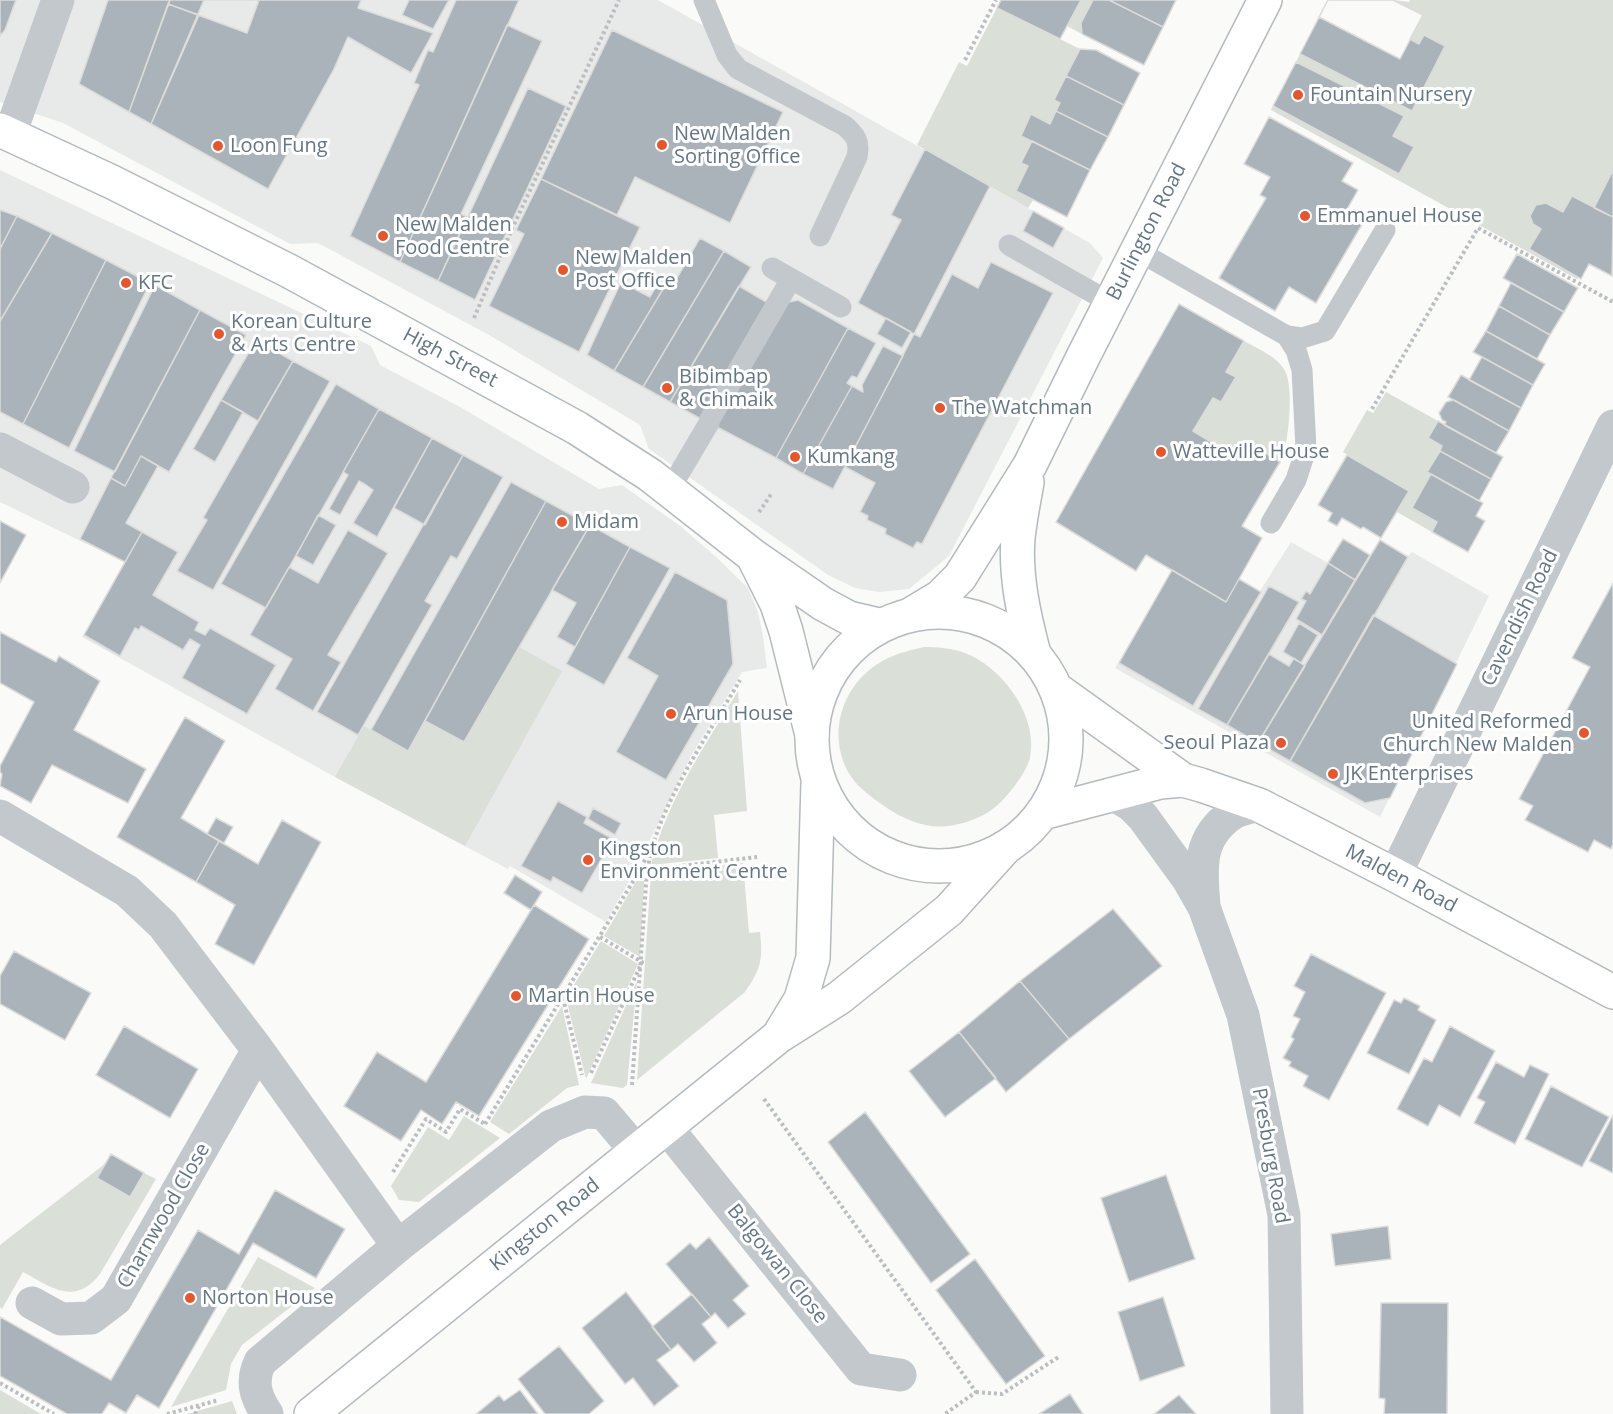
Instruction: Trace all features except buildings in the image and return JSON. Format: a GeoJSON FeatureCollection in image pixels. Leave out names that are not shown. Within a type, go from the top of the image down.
{"type":"FeatureCollection","features":[{"type":"Feature","properties":{"kind":"main road","name":"Burlington Road"},"geometry":{"type":"LineString","coordinates":[[910,615],[940,597],[960,577],[1030,465],[1265,0]]}},
{"type":"Feature","properties":{"kind":"main road","name":"High Street"},"geometry":{"type":"LineString","coordinates":[[5,132],[112,182],[289,271],[577,428],[670,489],[752,555],[823,604],[849,618],[879,625]]}},
{"type":"Feature","properties":{"kind":"main road","name":"Burlington Road"},"geometry":{"type":"LineString","coordinates":[[1030,465],[1018,538],[1019,583],[1034,654]]}},
{"type":"Feature","properties":{"kind":"main road","name":"High Street"},"geometry":{"type":"LineString","coordinates":[[752,555],[777,604],[812,735]]}},
{"type":"Feature","properties":{"kind":"main road"},"geometry":{"type":"LineString","coordinates":[[1005,848],[975,861],[943,867],[910,863],[879,852],[853,833],[832,808],[818,778],[812,735],[817,703],[830,673],[850,647],[879,625],[910,615],[937,612],[964,614],[990,622],[1014,636],[1034,654],[1056,689],[1065,724],[1065,755],[1058,786],[1042,813]]}},
{"type":"Feature","properties":{"kind":"main road","name":"Malden Road"},"geometry":{"type":"LineString","coordinates":[[1056,689],[1183,780]]}},
{"type":"Feature","properties":{"kind":"main road","name":"Kingston Road"},"geometry":{"type":"LineString","coordinates":[[779,1036],[801,999],[813,958],[818,778]]}},
{"type":"Feature","properties":{"kind":"main road","name":"Malden Road"},"geometry":{"type":"LineString","coordinates":[[1042,813],[1160,782],[1183,780],[1202,785],[1259,805],[1613,992]]}},
{"type":"Feature","properties":{"kind":"main road","name":"Kingston Road"},"geometry":{"type":"LineString","coordinates":[[310,1414],[779,1036],[839,998],[949,910],[1005,848],[1042,813]]}},
{"type":"Feature","properties":{"kind":"street"},"geometry":{"type":"LineString","coordinates":[[5,132],[58,0]]}},
{"type":"Feature","properties":{"kind":"street","name":"Cavendish Road"},"geometry":{"type":"LineString","coordinates":[[1395,875],[1613,426]]}},
{"type":"Feature","properties":{"kind":"street"},"geometry":{"type":"LineString","coordinates":[[0,449],[73,487]]}},
{"type":"Feature","properties":{"kind":"street","name":"Presburg Road"},"geometry":{"type":"LineString","coordinates":[[1112,794],[1131,805],[1143,817],[1188,879],[1204,907],[1243,1015],[1284,1215],[1287,1414]]}},
{"type":"Feature","properties":{"kind":"street","name":"Presburg Road"},"geometry":{"type":"LineString","coordinates":[[1204,907],[1201,866],[1205,845],[1215,830],[1233,813],[1259,805]]}},
{"type":"Feature","properties":{"kind":"street"},"geometry":{"type":"LineString","coordinates":[[0,816],[127,891],[163,925],[258,1050],[398,1246]]}},
{"type":"Feature","properties":{"kind":"street","name":"Charnwood Close"},"geometry":{"type":"LineString","coordinates":[[32,1302],[61,1319],[90,1318],[116,1299],[258,1050]]}},
{"type":"Feature","properties":{"kind":"street"},"geometry":{"type":"LineString","coordinates":[[267,1414],[254,1387],[255,1373],[260,1362],[398,1246],[551,1126],[585,1112],[604,1113],[637,1152]]}},
{"type":"Feature","properties":{"kind":"street","name":"Balgowan Close"},"geometry":{"type":"LineString","coordinates":[[667,1128],[861,1370],[900,1376]]}},
{"type":"Feature","properties":{"kind":"lane"},"geometry":{"type":"LineString","coordinates":[[704,0],[727,55],[738,69],[846,126],[855,135],[859,146],[857,157],[820,236]]}},
{"type":"Feature","properties":{"kind":"lane"},"geometry":{"type":"LineString","coordinates":[[1138,251],[1287,336],[1302,338],[1325,331],[1385,230]]}},
{"type":"Feature","properties":{"kind":"lane"},"geometry":{"type":"LineString","coordinates":[[1010,245],[1110,303]]}},
{"type":"Feature","properties":{"kind":"lane"},"geometry":{"type":"LineString","coordinates":[[772,268],[841,307]]}},
{"type":"Feature","properties":{"kind":"lane"},"geometry":{"type":"LineString","coordinates":[[670,489],[791,279]]}},
{"type":"Feature","properties":{"kind":"lane"},"geometry":{"type":"LineString","coordinates":[[1271,523],[1296,480],[1306,449],[1302,370],[1296,350],[1287,336]]}},
{"type":"Feature","properties":{"kind":"path"},"geometry":{"type":"LineString","coordinates":[[474,318],[483,302],[512,229],[619,0]]}},
{"type":"Feature","properties":{"kind":"path"},"geometry":{"type":"LineString","coordinates":[[965,60],[996,0]]}},
{"type":"Feature","properties":{"kind":"path"},"geometry":{"type":"LineString","coordinates":[[1372,409],[1478,228],[1613,303]]}},
{"type":"Feature","properties":{"kind":"path"},"geometry":{"type":"LineString","coordinates":[[753,521],[772,493]]}},
{"type":"Feature","properties":{"kind":"path"},"geometry":{"type":"LineString","coordinates":[[484,1124],[640,870],[669,804],[740,680]]}},
{"type":"Feature","properties":{"kind":"path"},"geometry":{"type":"LineString","coordinates":[[632,1087],[648,870],[654,839]]}},
{"type":"Feature","properties":{"kind":"path"},"geometry":{"type":"LineString","coordinates":[[648,870],[757,857]]}},
{"type":"Feature","properties":{"kind":"path"},"geometry":{"type":"LineString","coordinates":[[600,937],[642,962]]}},
{"type":"Feature","properties":{"kind":"path"},"geometry":{"type":"LineString","coordinates":[[589,1077],[642,962]]}},
{"type":"Feature","properties":{"kind":"path"},"geometry":{"type":"LineString","coordinates":[[562,998],[582,1076]]}},
{"type":"Feature","properties":{"kind":"path"},"geometry":{"type":"LineString","coordinates":[[764,1099],[976,1392]]}},
{"type":"Feature","properties":{"kind":"path"},"geometry":{"type":"LineString","coordinates":[[391,1175],[426,1119],[446,1132],[460,1109],[492,1129]]}},
{"type":"Feature","properties":{"kind":"path"},"geometry":{"type":"LineString","coordinates":[[945,1414],[976,1392],[1002,1394],[1060,1356]]}},
{"type":"Feature","properties":{"kind":"path"},"geometry":{"type":"LineString","coordinates":[[0,1383],[54,1414]]}},
{"type":"Feature","properties":{"kind":"path"},"geometry":{"type":"LineString","coordinates":[[167,1414],[228,1397]]}},
{"type":"Feature","properties":{"kind":"path"},"geometry":{"type":"LineString","coordinates":[[195,1414],[200,1405]]}},
{"type":"Feature","properties":{"kind":"shaded area"},"geometry":{"type":"Polygon","coordinates":[[[0,0],[658,0],[1090,243],[1103,258],[949,556],[909,589],[879,592],[855,588],[828,575],[649,449],[640,425],[489,335],[318,243],[290,244],[63,123],[0,102],[0,0]]]}},
{"type":"Feature","properties":{"kind":"shaded area"},"geometry":{"type":"Polygon","coordinates":[[[1001,0],[1093,0],[1081,23],[1082,34],[1067,26],[1060,39],[1080,49],[1054,99],[1060,103],[1050,124],[1031,114],[1021,135],[1032,141],[1021,162],[1028,166],[1016,191],[1033,200],[1028,208],[917,145],[959,62],[967,66],[1001,0]]]}},
{"type":"Feature","properties":{"kind":"shaded area"},"geometry":{"type":"Polygon","coordinates":[[[1393,0],[1409,2],[1410,0],[1613,0],[1613,170],[1594,208],[1530,216],[1533,224],[1541,229],[1529,250],[1578,277],[1577,279],[1271,110],[1273,106],[1399,173],[1414,147],[1393,136],[1403,116],[1296,62],[1300,54],[1412,111],[1445,46],[1424,35],[1419,44],[1410,39],[1423,15],[1393,0]]]}},
{"type":"Feature","properties":{"kind":"shaded area"},"geometry":{"type":"Polygon","coordinates":[[[0,170],[371,346],[380,365],[460,407],[599,489],[622,485],[679,525],[748,588],[758,612],[767,668],[742,672],[691,756],[636,869],[606,922],[510,866],[508,869],[335,777],[82,637],[124,562],[0,502],[0,170]]]}},
{"type":"Feature","properties":{"kind":"shaded area"},"geometry":{"type":"Polygon","coordinates":[[[1244,341],[1277,361],[1288,379],[1289,417],[1286,444],[1280,462],[1250,444],[1241,460],[1193,431],[1244,341]]]}},
{"type":"Feature","properties":{"kind":"shaded area"},"geometry":{"type":"Polygon","coordinates":[[[1386,392],[1438,421],[1428,438],[1442,446],[1427,472],[1431,474],[1437,522],[1432,532],[1397,512],[1409,491],[1343,452],[1367,410],[1373,413],[1386,392]]]}},
{"type":"Feature","properties":{"kind":"shaded area"},"geometry":{"type":"Polygon","coordinates":[[[1343,539],[1370,555],[1380,540],[1407,557],[1412,552],[1489,596],[1380,817],[1115,668],[1172,570],[1226,602],[1239,579],[1260,591],[1291,542],[1328,563],[1343,539]]]}},
{"type":"Feature","properties":{"kind":"shaded area"},"geometry":{"type":"Polygon","coordinates":[[[519,647],[562,671],[465,846],[335,777],[364,726],[408,750],[425,721],[464,742],[519,647]]]}},
{"type":"Feature","properties":{"kind":"shaded area"},"geometry":{"type":"Polygon","coordinates":[[[924,647],[960,651],[992,669],[1015,695],[1029,726],[1031,742],[1028,765],[1002,801],[975,819],[939,827],[916,822],[893,812],[862,789],[850,775],[839,742],[842,710],[859,680],[886,659],[924,647]]]}},
{"type":"Feature","properties":{"kind":"shaded area"},"geometry":{"type":"Polygon","coordinates":[[[738,691],[747,811],[714,815],[718,858],[651,865],[676,797],[738,691]]]}},
{"type":"Feature","properties":{"kind":"shaded area"},"geometry":{"type":"Polygon","coordinates":[[[743,863],[749,933],[760,932],[761,957],[755,977],[745,992],[637,1080],[651,873],[743,863]]]}},
{"type":"Feature","properties":{"kind":"shaded area"},"geometry":{"type":"Polygon","coordinates":[[[645,866],[640,957],[604,936],[645,866]]]}},
{"type":"Feature","properties":{"kind":"shaded area"},"geometry":{"type":"Polygon","coordinates":[[[601,941],[638,964],[586,1079],[566,998],[601,941]]]}},
{"type":"Feature","properties":{"kind":"shaded area"},"geometry":{"type":"Polygon","coordinates":[[[637,981],[627,1085],[623,1088],[591,1083],[637,981]]]}},
{"type":"Feature","properties":{"kind":"shaded area"},"geometry":{"type":"Polygon","coordinates":[[[562,1006],[579,1085],[567,1088],[509,1134],[490,1122],[562,1006]]]}},
{"type":"Feature","properties":{"kind":"shaded area"},"geometry":{"type":"Polygon","coordinates":[[[464,1116],[500,1138],[419,1202],[399,1200],[391,1186],[428,1127],[449,1140],[464,1116]]]}},
{"type":"Feature","properties":{"kind":"shaded area"},"geometry":{"type":"Polygon","coordinates":[[[106,1163],[97,1178],[130,1197],[144,1173],[156,1179],[100,1274],[91,1284],[72,1292],[44,1284],[23,1272],[2,1309],[0,1307],[0,1245],[106,1163]]]}},
{"type":"Feature","properties":{"kind":"shaded area"},"geometry":{"type":"Polygon","coordinates":[[[258,1257],[315,1288],[242,1345],[231,1364],[226,1390],[171,1407],[258,1257]]]}},
{"type":"Feature","properties":{"kind":"shaded area"},"geometry":{"type":"Polygon","coordinates":[[[0,1390],[41,1414],[0,1414],[0,1390]]]}},
{"type":"Feature","properties":{"kind":"shaded area"},"geometry":{"type":"Polygon","coordinates":[[[232,1401],[237,1414],[187,1414],[232,1401]]]}},
{"type":"Feature","properties":{"kind":"place","name":"Fountain Nursery"},"geometry":{"type":"Point","coordinates":[1298,95]}},
{"type":"Feature","properties":{"kind":"place","name":"New Malden Sorting Office"},"geometry":{"type":"Point","coordinates":[662,145]}},
{"type":"Feature","properties":{"kind":"place","name":"Loon Fung"},"geometry":{"type":"Point","coordinates":[218,146]}},
{"type":"Feature","properties":{"kind":"place","name":"Emmanuel House"},"geometry":{"type":"Point","coordinates":[1305,216]}},
{"type":"Feature","properties":{"kind":"place","name":"New Malden Food Centre"},"geometry":{"type":"Point","coordinates":[383,236]}},
{"type":"Feature","properties":{"kind":"place","name":"New Malden Post Office"},"geometry":{"type":"Point","coordinates":[563,270]}},
{"type":"Feature","properties":{"kind":"place","name":"KFC"},"geometry":{"type":"Point","coordinates":[126,283]}},
{"type":"Feature","properties":{"kind":"place","name":"Korean Culture & Arts Centre"},"geometry":{"type":"Point","coordinates":[219,334]}},
{"type":"Feature","properties":{"kind":"place","name":"Bibimbap & Chimaik"},"geometry":{"type":"Point","coordinates":[667,388]}},
{"type":"Feature","properties":{"kind":"place","name":"The Watchman"},"geometry":{"type":"Point","coordinates":[940,408]}},
{"type":"Feature","properties":{"kind":"place","name":"Watteville House"},"geometry":{"type":"Point","coordinates":[1161,452]}},
{"type":"Feature","properties":{"kind":"place","name":"Kumkang"},"geometry":{"type":"Point","coordinates":[795,457]}},
{"type":"Feature","properties":{"kind":"place","name":"Midam"},"geometry":{"type":"Point","coordinates":[562,522]}},
{"type":"Feature","properties":{"kind":"place","name":"Arun House"},"geometry":{"type":"Point","coordinates":[671,714]}},
{"type":"Feature","properties":{"kind":"place","name":"United Reformed Church New Malden"},"geometry":{"type":"Point","coordinates":[1584,733]}},
{"type":"Feature","properties":{"kind":"place","name":"Seoul Plaza"},"geometry":{"type":"Point","coordinates":[1281,743]}},
{"type":"Feature","properties":{"kind":"place","name":"JK Enterprises"},"geometry":{"type":"Point","coordinates":[1333,774]}},
{"type":"Feature","properties":{"kind":"place","name":"Kingston Environment Centre"},"geometry":{"type":"Point","coordinates":[588,860]}},
{"type":"Feature","properties":{"kind":"place","name":"Martin House"},"geometry":{"type":"Point","coordinates":[516,996]}},
{"type":"Feature","properties":{"kind":"place","name":"Norton House"},"geometry":{"type":"Point","coordinates":[190,1298]}}]}
